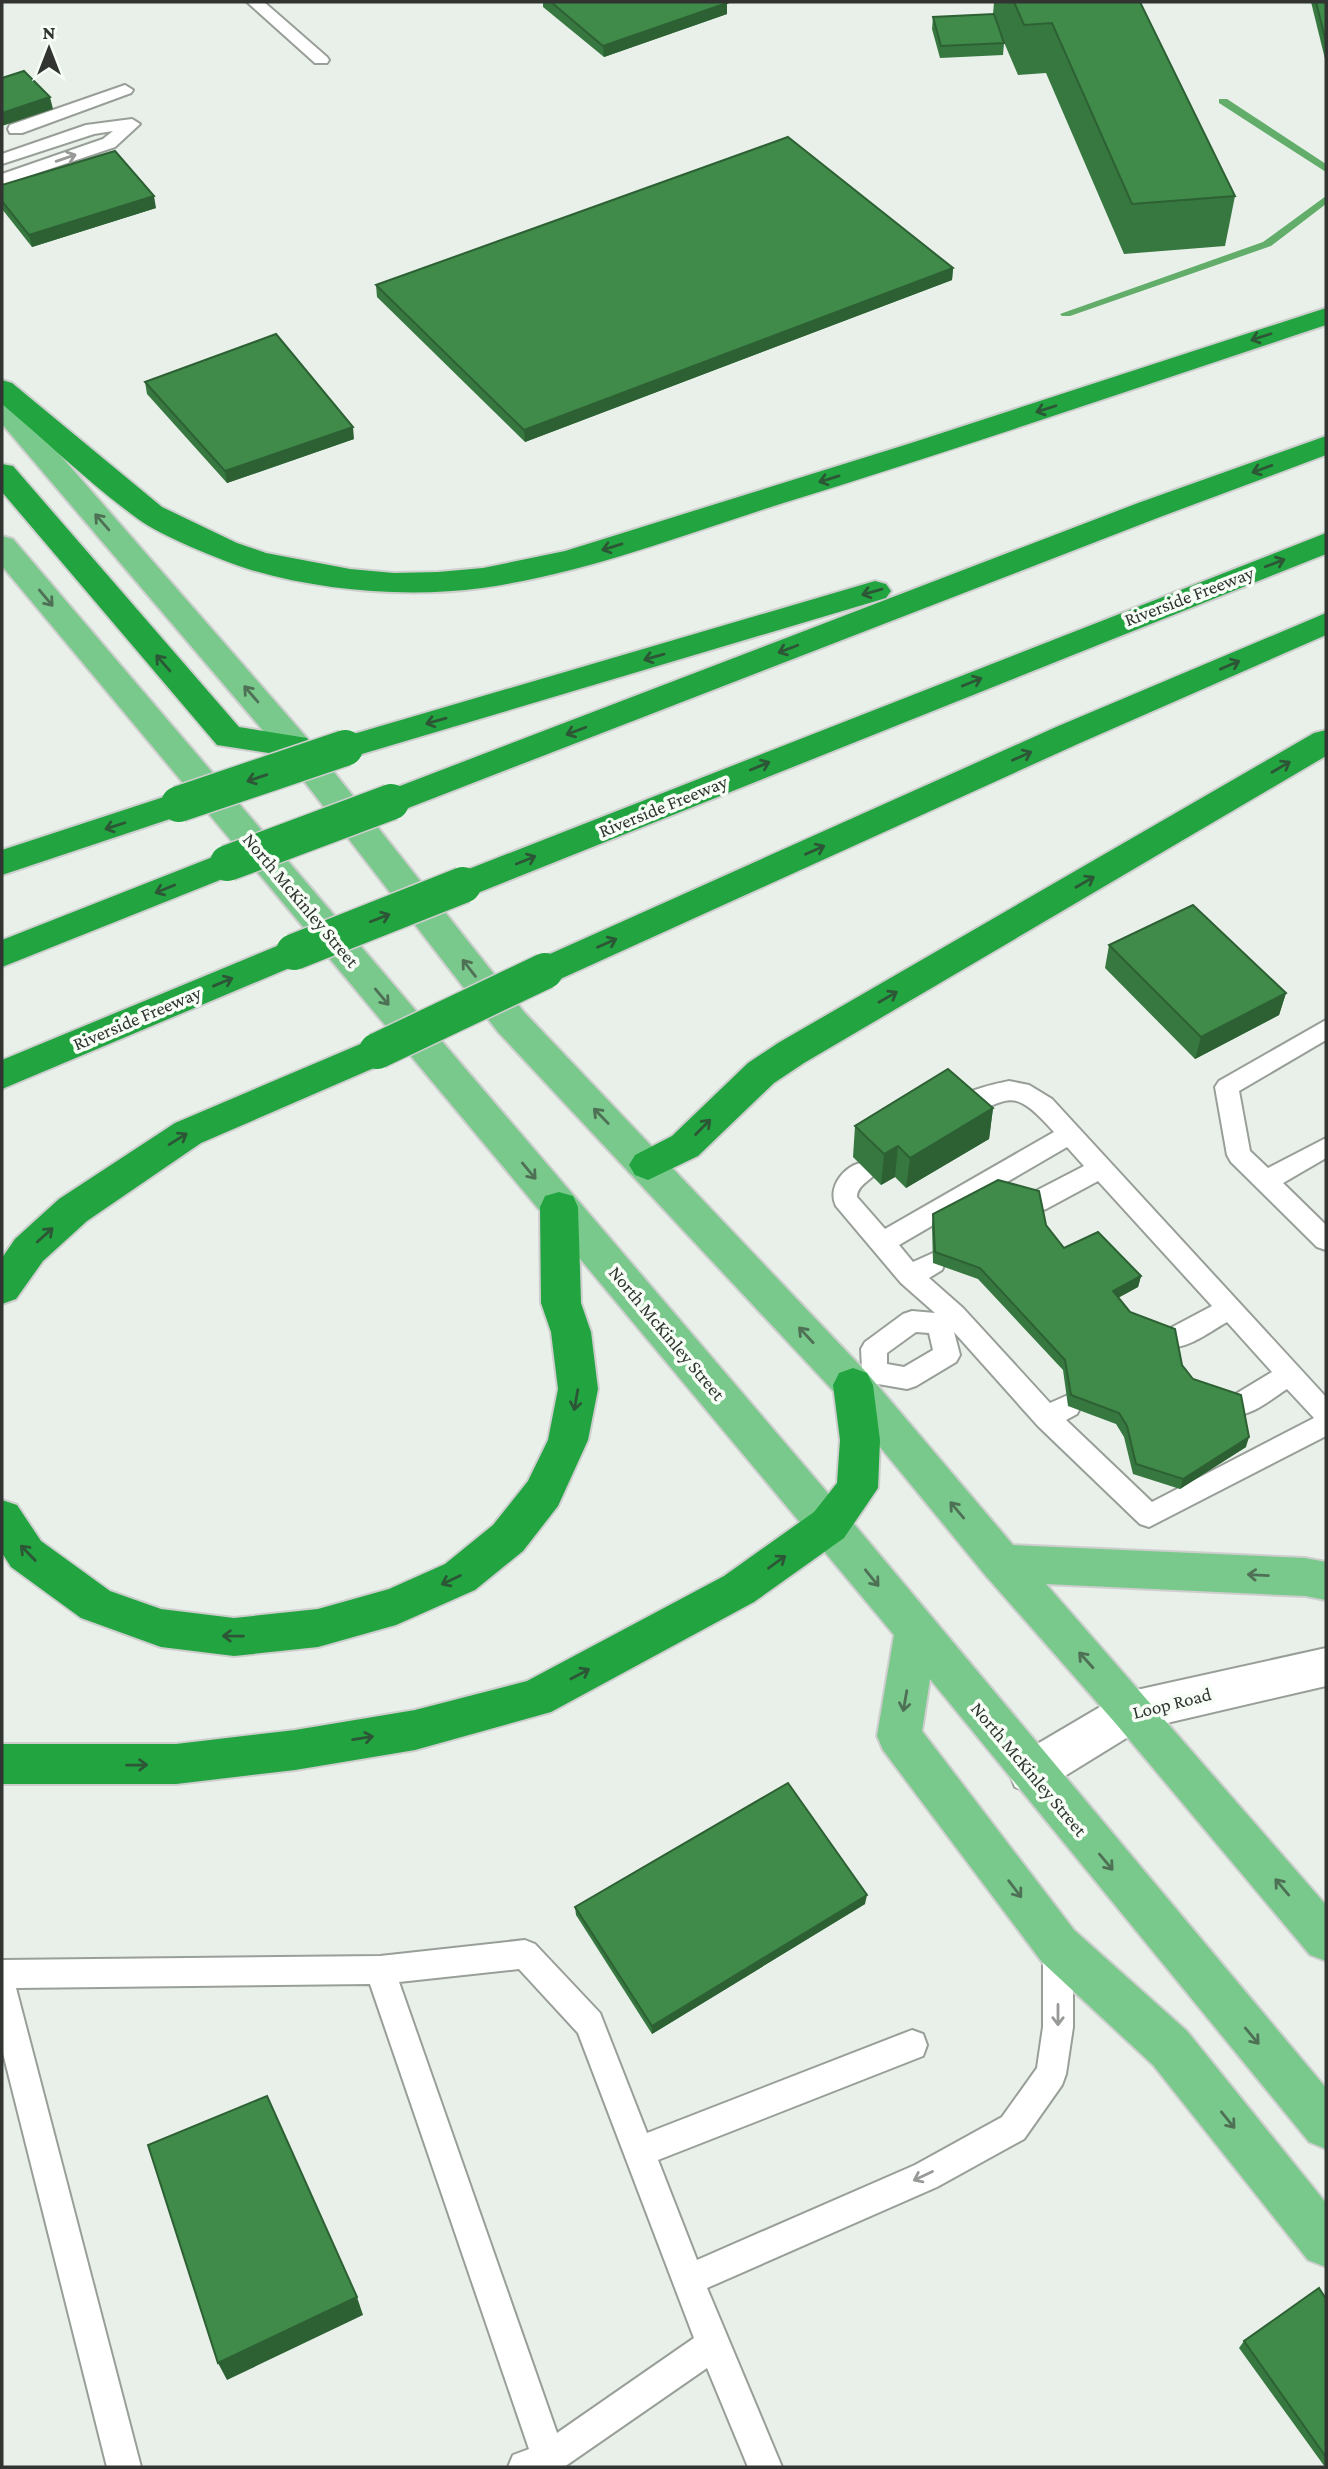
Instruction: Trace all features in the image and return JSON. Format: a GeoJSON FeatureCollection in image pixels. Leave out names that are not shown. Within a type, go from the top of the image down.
{"type":"FeatureCollection","features":[{"type":"Feature","properties":{"kind":"highway"},"geometry":{"type":"LineString","coordinates":[[2,389],[151,514],[226,550],[261,562],[350,579],[394,583],[439,582],[483,578],[570,560],[919,451],[1326,316]]}},
{"type":"Feature","properties":{"kind":"highway"},"geometry":{"type":"LineString","coordinates":[[2,954],[228,863],[1149,510],[1326,445]]}},
{"type":"Feature","properties":{"kind":"highway"},"geometry":{"type":"LineString","coordinates":[[2,473],[229,737],[295,746]]}},
{"type":"Feature","properties":{"kind":"highway"},"geometry":{"type":"LineString","coordinates":[[2,863],[345,748],[1149,510]]}},
{"type":"Feature","properties":{"kind":"highway","name":"Riverside Freeway"},"geometry":{"type":"LineString","coordinates":[[2,1075],[294,952],[1326,543]]}},
{"type":"Feature","properties":{"kind":"highway"},"geometry":{"type":"LineString","coordinates":[[2,1288],[29,1250],[73,1210],[177,1140],[1068,735],[1326,623]]}},
{"type":"Feature","properties":{"kind":"highway"},"geometry":{"type":"LineString","coordinates":[[648,1165],[685,1146],[761,1073],[791,1053],[1326,741]]}},
{"type":"Feature","properties":{"kind":"highway"},"geometry":{"type":"LineString","coordinates":[[2,1518],[26,1554],[96,1605],[161,1628],[234,1637],[318,1628],[396,1606],[460,1577],[508,1538],[543,1493],[568,1440],[578,1389],[571,1332],[561,1303],[559,1207]]}},
{"type":"Feature","properties":{"kind":"highway"},"geometry":{"type":"LineString","coordinates":[[2,1764],[176,1764],[282,1751],[415,1730],[536,1698],[739,1589],[829,1525],[857,1488],[864,1379]]}},
{"type":"Feature","properties":{"kind":"main road"},"geometry":{"type":"LineString","coordinates":[[2,406],[295,746],[511,1022],[648,1165],[864,1379],[1001,1563],[1132,1711],[1326,1939]]}},
{"type":"Feature","properties":{"kind":"main road","name":"North McKinley Street"},"geometry":{"type":"LineString","coordinates":[[2,546],[829,1525],[1326,2125]]}},
{"type":"Feature","properties":{"kind":"main road"},"geometry":{"type":"LineString","coordinates":[[1001,1563],[1305,1577],[1326,1581]]}},
{"type":"Feature","properties":{"kind":"main road"},"geometry":{"type":"LineString","coordinates":[[916,1633],[899,1736],[1058,1947],[1170,2048],[1326,2242]]}},
{"type":"Feature","properties":{"kind":"street","name":"Loop Road"},"geometry":{"type":"LineString","coordinates":[[1031,1772],[1132,1711],[1326,1667]]}},
{"type":"Feature","properties":{"kind":"lane"},"geometry":{"type":"LineString","coordinates":[[255,2],[320,60]]}},
{"type":"Feature","properties":{"kind":"lane"},"geometry":{"type":"LineString","coordinates":[[16,129],[125,90]]}},
{"type":"Feature","properties":{"kind":"lane"},"geometry":{"type":"LineString","coordinates":[[2,159],[92,129],[132,124],[109,143],[2,180]]}},
{"type":"Feature","properties":{"kind":"lane"},"geometry":{"type":"LineString","coordinates":[[1326,1030],[1227,1087],[1239,1155],[1326,1240]]}},
{"type":"Feature","properties":{"kind":"lane"},"geometry":{"type":"LineString","coordinates":[[958,1110],[993,1093],[1010,1090],[1025,1092],[1038,1098],[1326,1413]]}},
{"type":"Feature","properties":{"kind":"lane"},"geometry":{"type":"LineString","coordinates":[[883,1243],[1070,1134]]}},
{"type":"Feature","properties":{"kind":"lane"},"geometry":{"type":"LineString","coordinates":[[1265,1181],[1326,1147]]}},
{"type":"Feature","properties":{"kind":"lane"},"geometry":{"type":"LineString","coordinates":[[1037,1202],[1101,1168]]}},
{"type":"Feature","properties":{"kind":"lane"},"geometry":{"type":"LineString","coordinates":[[866,1170],[845,1189],[845,1199],[946,1319],[1058,1412],[1125,1480],[1149,1516],[1326,1424]]}},
{"type":"Feature","properties":{"kind":"lane"},"geometry":{"type":"LineString","coordinates":[[910,1276],[933,1263]]}},
{"type":"Feature","properties":{"kind":"lane"},"geometry":{"type":"LineString","coordinates":[[1172,1339],[1230,1309]]}},
{"type":"Feature","properties":{"kind":"lane"},"geometry":{"type":"LineString","coordinates":[[946,1319],[947,1355],[907,1378],[864,1379],[873,1349],[912,1321],[946,1319]]}},
{"type":"Feature","properties":{"kind":"lane"},"geometry":{"type":"LineString","coordinates":[[1238,1406],[1290,1374]]}},
{"type":"Feature","properties":{"kind":"lane"},"geometry":{"type":"LineString","coordinates":[[688,2280],[926,2176],[1013,2128],[1051,2074],[1058,2027],[1058,1947]]}},
{"type":"Feature","properties":{"kind":"lane"},"geometry":{"type":"LineString","coordinates":[[2,1974],[380,1970],[525,1954],[589,2023],[713,2344],[765,2467]]}},
{"type":"Feature","properties":{"kind":"lane"},"geometry":{"type":"LineString","coordinates":[[380,1970],[537,2463],[713,2344]]}},
{"type":"Feature","properties":{"kind":"lane"},"geometry":{"type":"LineString","coordinates":[[2,1991],[124,2467]]}},
{"type":"Feature","properties":{"kind":"lane"},"geometry":{"type":"LineString","coordinates":[[639,2152],[912,2045]]}},
{"type":"Feature","properties":{"kind":"building"},"geometry":{"type":"Polygon","coordinates":[[[551,2],[726,2],[727,3],[603,46],[551,2]]]}},
{"type":"Feature","properties":{"kind":"building"},"geometry":{"type":"Polygon","coordinates":[[[1014,2],[1140,2],[1235,196],[1132,204],[1052,23],[1024,25],[1014,2]]]}},
{"type":"Feature","properties":{"kind":"building"},"geometry":{"type":"Polygon","coordinates":[[[1316,2],[1326,2],[1326,42],[1316,2]]]}},
{"type":"Feature","properties":{"kind":"building"},"geometry":{"type":"Polygon","coordinates":[[[994,14],[1004,43],[941,46],[933,17],[994,14]]]}},
{"type":"Feature","properties":{"kind":"building"},"geometry":{"type":"Polygon","coordinates":[[[24,71],[50,97],[2,113],[2,78],[24,71]]]}},
{"type":"Feature","properties":{"kind":"building"},"geometry":{"type":"Polygon","coordinates":[[[788,137],[953,268],[524,430],[376,285],[788,137]]]}},
{"type":"Feature","properties":{"kind":"building"},"geometry":{"type":"Polygon","coordinates":[[[115,151],[154,196],[29,235],[2,201],[2,185],[115,151]]]}},
{"type":"Feature","properties":{"kind":"building"},"geometry":{"type":"Polygon","coordinates":[[[276,334],[353,427],[225,471],[145,382],[276,334]]]}},
{"type":"Feature","properties":{"kind":"building"},"geometry":{"type":"Polygon","coordinates":[[[1193,905],[1286,993],[1201,1037],[1109,945],[1193,905]]]}},
{"type":"Feature","properties":{"kind":"building"},"geometry":{"type":"Polygon","coordinates":[[[948,1069],[993,1108],[910,1158],[898,1146],[884,1154],[855,1126],[948,1069]]]}},
{"type":"Feature","properties":{"kind":"building"},"geometry":{"type":"Polygon","coordinates":[[[998,1180],[1039,1191],[1046,1225],[1064,1248],[1098,1232],[1141,1276],[1113,1291],[1130,1312],[1175,1329],[1182,1365],[1193,1379],[1241,1395],[1249,1437],[1183,1479],[1136,1464],[1127,1426],[1119,1413],[1071,1395],[1065,1360],[980,1268],[935,1252],[933,1214],[998,1180]]]}},
{"type":"Feature","properties":{"kind":"building"},"geometry":{"type":"Polygon","coordinates":[[[788,1783],[867,1895],[652,2026],[575,1907],[788,1783]]]}},
{"type":"Feature","properties":{"kind":"building"},"geometry":{"type":"Polygon","coordinates":[[[267,2096],[357,2297],[218,2363],[148,2145],[267,2096]]]}},
{"type":"Feature","properties":{"kind":"building"},"geometry":{"type":"Polygon","coordinates":[[[1319,2288],[1326,2299],[1326,2457],[1244,2341],[1319,2288]]]}},
{"type":"Feature","properties":{"kind":"waterway"},"geometry":{"type":"LineString","coordinates":[[1223,101],[1326,169]]}},
{"type":"Feature","properties":{"kind":"waterway"},"geometry":{"type":"LineString","coordinates":[[1066,314],[1267,244],[1326,199]]}}]}
